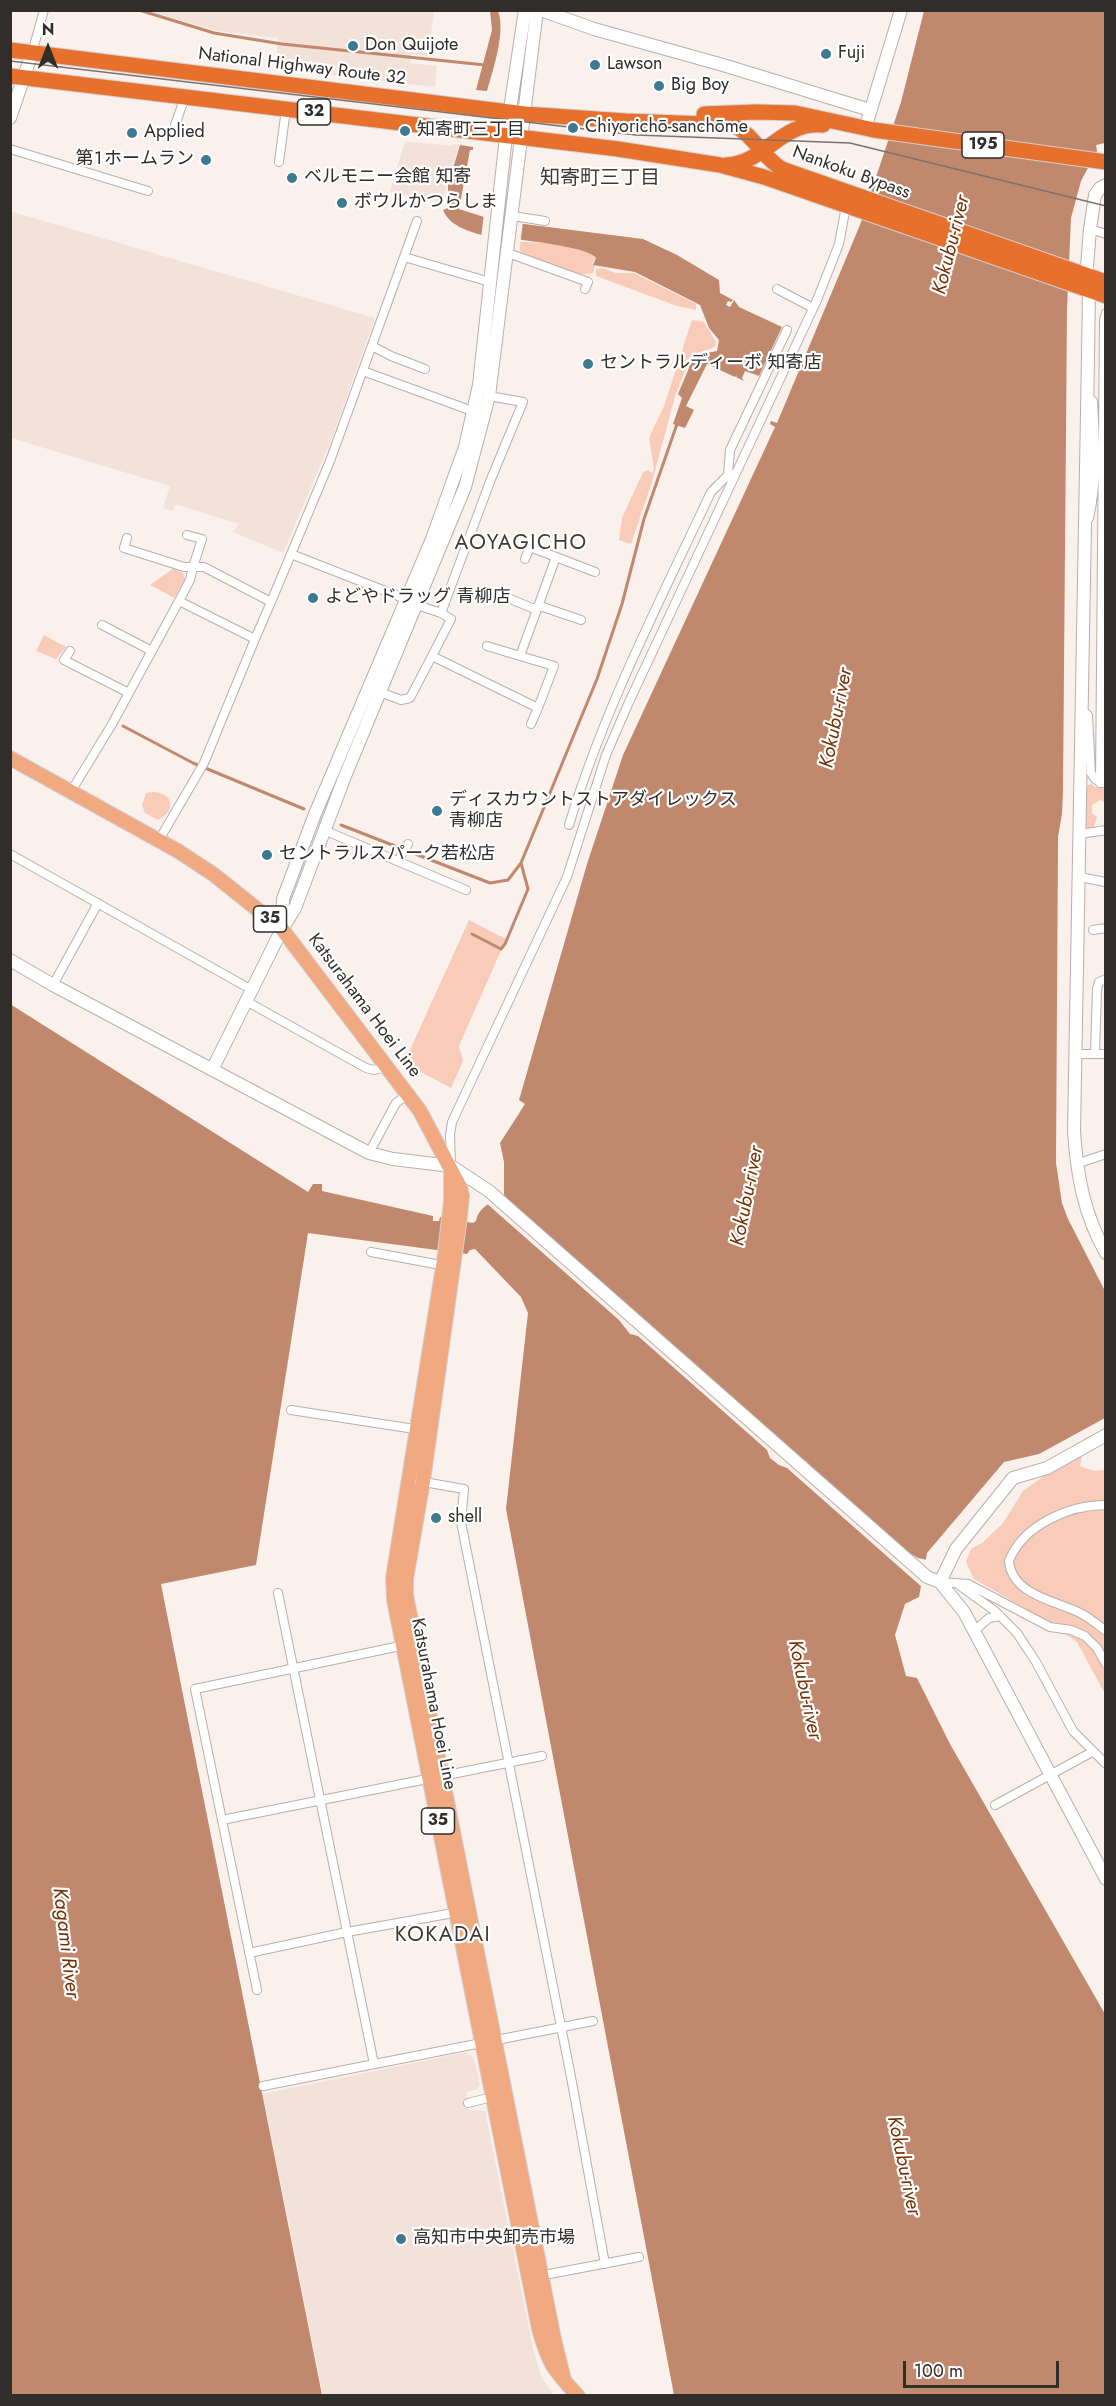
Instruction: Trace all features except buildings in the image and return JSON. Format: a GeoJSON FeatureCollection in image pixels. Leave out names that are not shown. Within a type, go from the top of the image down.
{"type":"FeatureCollection","features":[{"type":"Feature","properties":{"kind":"highway","name":"National Highway Route 32"},"geometry":{"type":"LineString","coordinates":[[10,50],[525,114],[590,119]]}},
{"type":"Feature","properties":{"kind":"highway","name":"32"},"geometry":{"type":"LineString","coordinates":[[17,77],[522,138]]}},
{"type":"Feature","properties":{"kind":"highway","name":"195"},"geometry":{"type":"LineString","coordinates":[[590,119],[769,112],[809,116],[869,130]]}},
{"type":"Feature","properties":{"kind":"highway","name":"Nankoku Bypass"},"geometry":{"type":"LineString","coordinates":[[590,119],[733,125],[746,133],[782,169],[852,204]]}},
{"type":"Feature","properties":{"kind":"highway","name":"195"},"geometry":{"type":"LineString","coordinates":[[720,165],[738,163],[763,152],[788,132],[806,125],[869,130],[1099,161]]}},
{"type":"Feature","properties":{"kind":"highway","name":"Nankoku Bypass"},"geometry":{"type":"LineString","coordinates":[[522,138],[618,149],[720,165],[852,204],[1084,282],[1106,296]]}},
{"type":"Feature","properties":{"kind":"highway","name":"Nankoku Bypass"},"geometry":{"type":"LineString","coordinates":[[1084,282],[1106,282]]}},
{"type":"Feature","properties":{"kind":"main road","name":"Katsurahama Hoei Line"},"geometry":{"type":"LineString","coordinates":[[10,758],[159,840],[213,874],[282,929],[408,1094],[434,1133],[451,1166],[455,1216],[416,1480],[406,1579],[409,1645],[535,2277],[564,2380],[578,2396]]}},
{"type":"Feature","properties":{"kind":"street"},"geometry":{"type":"LineString","coordinates":[[10,118],[17,77],[32,53],[44,10]]}},
{"type":"Feature","properties":{"kind":"street"},"geometry":{"type":"LineString","coordinates":[[212,1070],[282,929],[295,908],[345,776],[380,692],[454,482],[474,412],[509,112],[525,10]]}},
{"type":"Feature","properties":{"kind":"street"},"geometry":{"type":"LineString","coordinates":[[282,929],[283,899],[315,814],[465,487],[481,432],[489,396],[509,251],[539,10],[594,29],[870,110]]}},
{"type":"Feature","properties":{"kind":"street"},"geometry":{"type":"LineString","coordinates":[[869,130],[870,110],[901,10]]}},
{"type":"Feature","properties":{"kind":"street"},"geometry":{"type":"LineString","coordinates":[[175,125],[184,98]]}},
{"type":"Feature","properties":{"kind":"street"},"geometry":{"type":"LineString","coordinates":[[279,162],[286,109]]}},
{"type":"Feature","properties":{"kind":"street"},"geometry":{"type":"LineString","coordinates":[[10,149],[148,191]]}},
{"type":"Feature","properties":{"kind":"street"},"geometry":{"type":"LineString","coordinates":[[1106,185],[1100,188],[1095,195],[1084,282],[1087,396],[1074,1132],[1076,1164],[1086,1210],[1096,1236],[1106,1253]]}},
{"type":"Feature","properties":{"kind":"street"},"geometry":{"type":"LineString","coordinates":[[451,1166],[452,1122],[567,877],[606,755],[628,702],[731,477],[813,308],[852,204]]}},
{"type":"Feature","properties":{"kind":"street"},"geometry":{"type":"LineString","coordinates":[[513,218],[544,221]]}},
{"type":"Feature","properties":{"kind":"street"},"geometry":{"type":"LineString","coordinates":[[159,840],[202,766],[271,602],[330,460],[417,221]]}},
{"type":"Feature","properties":{"kind":"street"},"geometry":{"type":"LineString","coordinates":[[1090,229],[1106,234]]}},
{"type":"Feature","properties":{"kind":"street"},"geometry":{"type":"LineString","coordinates":[[509,251],[588,282],[585,289]]}},
{"type":"Feature","properties":{"kind":"street"},"geometry":{"type":"LineString","coordinates":[[404,257],[490,282]]}},
{"type":"Feature","properties":{"kind":"street"},"geometry":{"type":"LineString","coordinates":[[777,289],[813,308]]}},
{"type":"Feature","properties":{"kind":"street"},"geometry":{"type":"LineString","coordinates":[[1103,783],[1104,517],[1101,451],[1106,313]]}},
{"type":"Feature","properties":{"kind":"street"},"geometry":{"type":"LineString","coordinates":[[731,477],[730,450],[787,330]]}},
{"type":"Feature","properties":{"kind":"street"},"geometry":{"type":"LineString","coordinates":[[372,346],[425,369]]}},
{"type":"Feature","properties":{"kind":"street"},"geometry":{"type":"LineString","coordinates":[[363,371],[474,412]]}},
{"type":"Feature","properties":{"kind":"street"},"geometry":{"type":"LineString","coordinates":[[441,613],[491,479],[523,402],[489,396]]}},
{"type":"Feature","properties":{"kind":"street"},"geometry":{"type":"LineString","coordinates":[[1085,536],[1101,451],[1093,401],[1087,396]]}},
{"type":"Feature","properties":{"kind":"street"},"geometry":{"type":"LineString","coordinates":[[569,825],[595,748],[620,689],[711,492],[731,477]]}},
{"type":"Feature","properties":{"kind":"street"},"geometry":{"type":"LineString","coordinates":[[70,793],[129,693],[150,650],[190,580],[202,540],[187,535]]}},
{"type":"Feature","properties":{"kind":"street"},"geometry":{"type":"LineString","coordinates":[[127,538],[124,548],[184,567],[204,567],[271,602]]}},
{"type":"Feature","properties":{"kind":"street"},"geometry":{"type":"LineString","coordinates":[[525,560],[530,547],[595,572]]}},
{"type":"Feature","properties":{"kind":"street"},"geometry":{"type":"LineString","coordinates":[[291,554],[441,613],[451,620],[410,698],[401,700],[380,692]]}},
{"type":"Feature","properties":{"kind":"street"},"geometry":{"type":"LineString","coordinates":[[520,656],[556,557]]}},
{"type":"Feature","properties":{"kind":"street"},"geometry":{"type":"LineString","coordinates":[[501,595],[532,608],[543,607],[581,620]]}},
{"type":"Feature","properties":{"kind":"street"},"geometry":{"type":"LineString","coordinates":[[179,600],[255,639]]}},
{"type":"Feature","properties":{"kind":"street"},"geometry":{"type":"LineString","coordinates":[[102,625],[150,650]]}},
{"type":"Feature","properties":{"kind":"street"},"geometry":{"type":"LineString","coordinates":[[487,645],[554,666],[531,724]]}},
{"type":"Feature","properties":{"kind":"street"},"geometry":{"type":"LineString","coordinates":[[70,651],[64,660],[129,693]]}},
{"type":"Feature","properties":{"kind":"street"},"geometry":{"type":"LineString","coordinates":[[432,656],[538,708]]}},
{"type":"Feature","properties":{"kind":"street"},"geometry":{"type":"LineString","coordinates":[[1081,710],[1088,715],[1091,773],[1103,783]]}},
{"type":"Feature","properties":{"kind":"street"},"geometry":{"type":"LineString","coordinates":[[1080,834],[1106,830]]}},
{"type":"Feature","properties":{"kind":"street"},"geometry":{"type":"LineString","coordinates":[[326,831],[466,891]]}},
{"type":"Feature","properties":{"kind":"street"},"geometry":{"type":"LineString","coordinates":[[398,861],[408,844]]}},
{"type":"Feature","properties":{"kind":"street"},"geometry":{"type":"LineString","coordinates":[[10,854],[98,903],[366,1068],[374,1070],[387,1067]]}},
{"type":"Feature","properties":{"kind":"street"},"geometry":{"type":"LineString","coordinates":[[1080,877],[1105,882]]}},
{"type":"Feature","properties":{"kind":"street"},"geometry":{"type":"LineString","coordinates":[[53,986],[98,903]]}},
{"type":"Feature","properties":{"kind":"street"},"geometry":{"type":"LineString","coordinates":[[1093,930],[1106,928]]}},
{"type":"Feature","properties":{"kind":"street"},"geometry":{"type":"LineString","coordinates":[[10,960],[53,986],[369,1153],[393,1159],[451,1166],[489,1191],[927,1577],[940,1582],[968,1584],[1050,1628],[1071,1630],[1085,1636],[1097,1648],[1106,1664]]}},
{"type":"Feature","properties":{"kind":"street"},"geometry":{"type":"LineString","coordinates":[[1095,1054],[1097,989],[1099,982],[1106,979]]}},
{"type":"Feature","properties":{"kind":"street"},"geometry":{"type":"LineString","coordinates":[[1076,1054],[1106,1054]]}},
{"type":"Feature","properties":{"kind":"street"},"geometry":{"type":"LineString","coordinates":[[369,1153],[396,1103],[408,1094]]}},
{"type":"Feature","properties":{"kind":"street"},"geometry":{"type":"LineString","coordinates":[[1076,1164],[1106,1154]]}},
{"type":"Feature","properties":{"kind":"street"},"geometry":{"type":"LineString","coordinates":[[371,1252],[449,1260]]}},
{"type":"Feature","properties":{"kind":"street"},"geometry":{"type":"LineString","coordinates":[[291,1410],[423,1430]]}},
{"type":"Feature","properties":{"kind":"street"},"geometry":{"type":"LineString","coordinates":[[940,1582],[957,1549],[1013,1478],[1047,1468],[1106,1436]]}},
{"type":"Feature","properties":{"kind":"street"},"geometry":{"type":"LineString","coordinates":[[416,1480],[464,1489],[461,1522],[561,2028],[604,2264]]}},
{"type":"Feature","properties":{"kind":"street"},"geometry":{"type":"LineString","coordinates":[[1106,1505],[1078,1508],[1039,1526],[1026,1534],[1009,1561],[1011,1573],[1035,1596],[1080,1613],[1106,1631]]}},
{"type":"Feature","properties":{"kind":"street"},"geometry":{"type":"LineString","coordinates":[[940,1582],[964,1612],[1106,1880]]}},
{"type":"Feature","properties":{"kind":"street"},"geometry":{"type":"LineString","coordinates":[[956,1583],[1000,1616],[1017,1633],[1073,1731],[1106,1764]]}},
{"type":"Feature","properties":{"kind":"street"},"geometry":{"type":"LineString","coordinates":[[278,1593],[374,2064]]}},
{"type":"Feature","properties":{"kind":"street"},"geometry":{"type":"LineString","coordinates":[[974,1631],[989,1618],[1000,1616]]}},
{"type":"Feature","properties":{"kind":"street"},"geometry":{"type":"LineString","coordinates":[[256,1990],[195,1689],[409,1645]]}},
{"type":"Feature","properties":{"kind":"street"},"geometry":{"type":"LineString","coordinates":[[995,1804],[1092,1752]]}},
{"type":"Feature","properties":{"kind":"street"},"geometry":{"type":"LineString","coordinates":[[222,1820],[542,1756]]}},
{"type":"Feature","properties":{"kind":"street"},"geometry":{"type":"LineString","coordinates":[[249,1953],[462,1911]]}},
{"type":"Feature","properties":{"kind":"street"},"geometry":{"type":"LineString","coordinates":[[263,2086],[593,2021]]}},
{"type":"Feature","properties":{"kind":"street"},"geometry":{"type":"LineString","coordinates":[[468,2103],[499,2096]]}},
{"type":"Feature","properties":{"kind":"street"},"geometry":{"type":"LineString","coordinates":[[535,2277],[639,2257]]}},
{"type":"Feature","properties":{"kind":"shaded area","name":"Don Quijote"},"geometry":{"type":"Polygon","coordinates":[[[149,11],[434,11],[428,56],[412,54],[410,63],[437,66],[435,87],[275,69],[278,38],[217,31],[149,11]]]}},
{"type":"Feature","properties":{"kind":"shaded area"},"geometry":{"type":"Polygon","coordinates":[[[405,141],[459,145],[442,202],[390,192],[405,141]]]}},
{"type":"Feature","properties":{"kind":"shaded area"},"geometry":{"type":"Polygon","coordinates":[[[10,211],[375,318],[332,438],[283,553],[233,532],[239,524],[182,506],[176,505],[172,511],[163,508],[170,486],[11,438],[10,211]]]}},
{"type":"Feature","properties":{"kind":"shaded area"},"geometry":{"type":"Polygon","coordinates":[[[520,242],[548,243],[582,250],[595,258],[592,264],[595,266],[593,273],[578,275],[524,254],[520,251],[520,242]]]}},
{"type":"Feature","properties":{"kind":"shaded area"},"geometry":{"type":"Polygon","coordinates":[[[602,268],[616,273],[634,273],[696,304],[696,310],[677,306],[596,276],[596,269],[602,268]]]}},
{"type":"Feature","properties":{"kind":"shaded area"},"geometry":{"type":"Polygon","coordinates":[[[692,320],[704,322],[716,342],[715,347],[688,359],[676,393],[652,482],[631,544],[619,540],[622,518],[643,472],[648,470],[652,473],[654,469],[649,438],[664,406],[677,366],[681,362],[683,347],[692,320]]]}},
{"type":"Feature","properties":{"kind":"shaded area"},"geometry":{"type":"Polygon","coordinates":[[[174,568],[183,573],[185,579],[174,598],[150,585],[174,568]]]}},
{"type":"Feature","properties":{"kind":"shaded area"},"geometry":{"type":"Polygon","coordinates":[[[44,635],[66,647],[56,659],[36,651],[44,635]]]}},
{"type":"Feature","properties":{"kind":"shaded area"},"geometry":{"type":"Polygon","coordinates":[[[1092,784],[1095,787],[1105,788],[1105,802],[1100,800],[1092,805],[1092,813],[1097,817],[1091,829],[1085,827],[1085,790],[1088,785],[1092,784]]]}},
{"type":"Feature","properties":{"kind":"shaded area"},"geometry":{"type":"Polygon","coordinates":[[[146,793],[165,795],[170,803],[168,812],[158,820],[145,813],[142,805],[146,793]]]}},
{"type":"Feature","properties":{"kind":"shaded area"},"geometry":{"type":"Polygon","coordinates":[[[469,920],[506,939],[459,1046],[463,1061],[451,1088],[404,1063],[469,920]]]}},
{"type":"Feature","properties":{"kind":"shaded area"},"geometry":{"type":"Polygon","coordinates":[[[1083,1451],[1080,1466],[1094,1471],[1105,1470],[1105,1694],[1077,1642],[1047,1621],[974,1579],[966,1562],[971,1549],[982,1543],[1003,1523],[1023,1491],[1083,1451]]]}},
{"type":"Feature","properties":{"kind":"shaded area","name":"高知市中央卸売市場"},"geometry":{"type":"Polygon","coordinates":[[[466,2052],[474,2058],[480,2085],[476,2090],[466,2092],[469,2110],[485,2111],[533,2348],[541,2376],[553,2395],[323,2395],[263,2094],[466,2052]]]}},
{"type":"Feature","properties":{"kind":"water"},"geometry":{"type":"Polygon","coordinates":[[[490,11],[498,11],[500,40],[487,91],[476,90],[492,30],[490,11]]]}},
{"type":"Feature","properties":{"kind":"water"},"geometry":{"type":"Polygon","coordinates":[[[924,11],[1105,11],[1105,143],[1096,145],[1097,151],[1081,181],[1071,218],[1067,309],[1063,790],[1058,837],[1056,1163],[1062,1203],[1068,1219],[1105,1291],[1105,1418],[1039,1454],[1004,1462],[927,1553],[919,1597],[905,1604],[895,1635],[906,1676],[917,1678],[950,1744],[1105,2014],[1105,2395],[674,2395],[506,1509],[528,1313],[521,1297],[475,1249],[470,1250],[467,1254],[308,1233],[256,1565],[161,1584],[322,2395],[11,2395],[10,1004],[308,1192],[313,1184],[322,1184],[322,1191],[433,1216],[433,1221],[439,1221],[440,1217],[473,1223],[483,1208],[504,1197],[504,1162],[500,1143],[525,1104],[519,1100],[587,864],[623,755],[775,427],[770,424],[771,421],[777,423],[860,225],[901,102],[924,11]]]}},
{"type":"Feature","properties":{"kind":"water"},"geometry":{"type":"Polygon","coordinates":[[[460,145],[473,147],[473,150],[470,150],[459,209],[484,217],[524,224],[643,239],[677,255],[719,280],[720,293],[733,300],[728,301],[726,305],[730,307],[734,300],[739,307],[782,327],[759,376],[745,371],[742,378],[744,381],[736,377],[737,375],[735,377],[707,364],[686,406],[694,410],[685,428],[673,424],[682,398],[678,394],[689,368],[688,361],[702,354],[717,351],[719,340],[709,328],[700,305],[635,272],[593,265],[596,258],[577,249],[482,235],[454,223],[443,210],[448,208],[448,185],[460,145]]]}},
{"type":"Feature","properties":{"kind":"pier"},"geometry":{"type":"Polygon","coordinates":[[[484,214],[523,222],[520,245],[481,238],[484,214]]]}},
{"type":"Feature","properties":{"kind":"pier"},"geometry":{"type":"Polygon","coordinates":[[[501,1193],[911,1554],[927,1560],[923,1588],[787,1468],[770,1458],[767,1450],[638,1336],[630,1334],[619,1320],[485,1202],[501,1193]]]}},
{"type":"Feature","properties":{"kind":"waterway"},"geometry":{"type":"LineString","coordinates":[[139,10],[214,33],[282,44],[485,65]]}},
{"type":"Feature","properties":{"kind":"waterway"},"geometry":{"type":"LineString","coordinates":[[341,825],[490,883],[508,880],[521,863],[597,679],[622,604],[644,519],[677,424]]}},
{"type":"Feature","properties":{"kind":"waterway"},"geometry":{"type":"LineString","coordinates":[[123,726],[193,763],[304,809]]}},
{"type":"Feature","properties":{"kind":"waterway"},"geometry":{"type":"LineString","coordinates":[[472,934],[501,949],[505,944],[528,889],[521,863]]}},
{"type":"Feature","properties":{"kind":"tram line"},"geometry":{"type":"LineString","coordinates":[[10,61],[636,135],[850,143],[1106,206]]}},
{"type":"Feature","properties":{"kind":"place","name":"Don Quijote"},"geometry":{"type":"Point","coordinates":[353,46]}},
{"type":"Feature","properties":{"kind":"place","name":"Fuji"},"geometry":{"type":"Point","coordinates":[826,54]}},
{"type":"Feature","properties":{"kind":"place","name":"Lawson"},"geometry":{"type":"Point","coordinates":[595,65]}},
{"type":"Feature","properties":{"kind":"place","name":"Big Boy"},"geometry":{"type":"Point","coordinates":[659,86]}},
{"type":"Feature","properties":{"kind":"place","name":"Chiyorichō-sanchōme"},"geometry":{"type":"Point","coordinates":[573,128]}},
{"type":"Feature","properties":{"kind":"place","name":"知寄町三丁目"},"geometry":{"type":"Point","coordinates":[405,131]}},
{"type":"Feature","properties":{"kind":"place","name":"Applied"},"geometry":{"type":"Point","coordinates":[132,133]}},
{"type":"Feature","properties":{"kind":"place","name":"第１ホームラン"},"geometry":{"type":"Point","coordinates":[206,160]}},
{"type":"Feature","properties":{"kind":"place","name":"ベルモニー会館 知寄"},"geometry":{"type":"Point","coordinates":[292,178]}},
{"type":"Feature","properties":{"kind":"place","name":"ボウルかつらしま"},"geometry":{"type":"Point","coordinates":[342,203]}},
{"type":"Feature","properties":{"kind":"place","name":"セントラルディーボ 知寄店"},"geometry":{"type":"Point","coordinates":[588,364]}},
{"type":"Feature","properties":{"kind":"place","name":"よどやドラッグ 青柳店"},"geometry":{"type":"Point","coordinates":[313,598]}},
{"type":"Feature","properties":{"kind":"place","name":"ディスカウントストアダイレックス 青柳店"},"geometry":{"type":"Point","coordinates":[437,811]}},
{"type":"Feature","properties":{"kind":"place","name":"セントラルスパーク若松店"},"geometry":{"type":"Point","coordinates":[267,855]}},
{"type":"Feature","properties":{"kind":"place","name":"shell"},"geometry":{"type":"Point","coordinates":[436,1518]}},
{"type":"Feature","properties":{"kind":"place","name":"高知市中央卸売市場"},"geometry":{"type":"Point","coordinates":[401,2239]}},
{"type":"Feature","properties":{"kind":"district","name":"知寄町三丁目"},"geometry":{"type":"Point","coordinates":[600,179]}},
{"type":"Feature","properties":{"kind":"district","name":"AOYAGICHO"},"geometry":{"type":"Point","coordinates":[521,544]}},
{"type":"Feature","properties":{"kind":"district","name":"KOKADAI"},"geometry":{"type":"Point","coordinates":[443,1936]}},
{"type":"Feature","properties":{"kind":"water label","name":"Kokubu-river"},"geometry":{"type":"Point","coordinates":[952,245]}},
{"type":"Feature","properties":{"kind":"water label","name":"Kokubu-river"},"geometry":{"type":"Point","coordinates":[837,718]}},
{"type":"Feature","properties":{"kind":"water label","name":"Kokubu-river"},"geometry":{"type":"Point","coordinates":[748,1196]}},
{"type":"Feature","properties":{"kind":"water label","name":"Kokubu-river"},"geometry":{"type":"Point","coordinates":[804,1690]}},
{"type":"Feature","properties":{"kind":"water label","name":"Kagami River"},"geometry":{"type":"Point","coordinates":[65,1943]}},
{"type":"Feature","properties":{"kind":"water label","name":"Kokubu-river"},"geometry":{"type":"Point","coordinates":[903,2166]}}]}
